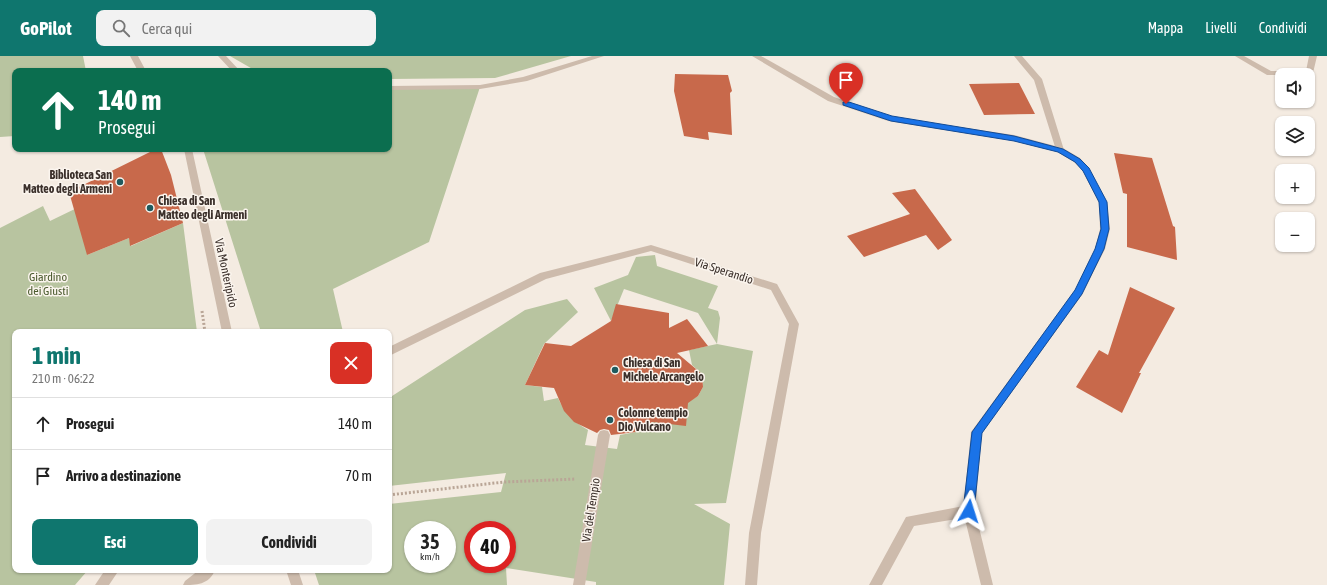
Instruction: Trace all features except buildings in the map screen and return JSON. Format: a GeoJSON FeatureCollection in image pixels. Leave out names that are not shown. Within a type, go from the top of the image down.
{"type":"FeatureCollection","features":[{"type":"Feature","properties":{"kind":"street"},"geometry":{"type":"LineString","coordinates":[[134,56],[140,68]]}},
{"type":"Feature","properties":{"kind":"street"},"geometry":{"type":"LineString","coordinates":[[222,56],[233,68]]}},
{"type":"Feature","properties":{"kind":"street"},"geometry":{"type":"LineString","coordinates":[[392,88],[480,87],[524,79],[600,56]]}},
{"type":"Feature","properties":{"kind":"street"},"geometry":{"type":"LineString","coordinates":[[756,56],[831,99],[891,119],[1014,138],[1060,150],[1078,160],[1086,170],[1103,202],[1105,229],[1100,249],[1079,292],[977,432],[969,511],[987,585]]}},
{"type":"Feature","properties":{"kind":"street"},"geometry":{"type":"LineString","coordinates":[[1018,56],[1038,79],[1060,150]]}},
{"type":"Feature","properties":{"kind":"street"},"geometry":{"type":"LineString","coordinates":[[1239,56],[1270,73],[1309,73],[1313,56]]}},
{"type":"Feature","properties":{"kind":"street","name":"Via Monteripido"},"geometry":{"type":"LineString","coordinates":[[188,152],[188,160],[226,329]]}},
{"type":"Feature","properties":{"kind":"street","name":"Via Sperandio"},"geometry":{"type":"LineString","coordinates":[[392,351],[543,276],[651,248],[774,287],[794,324],[755,533],[750,585]]}},
{"type":"Feature","properties":{"kind":"street","name":"Via del Tempio"},"geometry":{"type":"LineString","coordinates":[[579,585],[604,435]]}},
{"type":"Feature","properties":{"kind":"street"},"geometry":{"type":"LineString","coordinates":[[875,585],[910,521],[969,511]]}},
{"type":"Feature","properties":{"kind":"street"},"geometry":{"type":"LineString","coordinates":[[101,585],[111,573]]}},
{"type":"Feature","properties":{"kind":"street"},"geometry":{"type":"LineString","coordinates":[[189,585],[205,573]]}},
{"type":"Feature","properties":{"kind":"street"},"geometry":{"type":"LineString","coordinates":[[293,573],[298,585]]}},
{"type":"Feature","properties":{"kind":"path"},"geometry":{"type":"LineString","coordinates":[[392,495],[504,482],[597,478]]}},
{"type":"Feature","properties":{"kind":"green space"},"geometry":{"type":"Polygon","coordinates":[[[0,56],[83,56],[85,68],[12,68],[12,136],[0,137],[0,56]]]}},
{"type":"Feature","properties":{"kind":"green space"},"geometry":{"type":"Polygon","coordinates":[[[230,56],[571,56],[495,78],[392,79],[392,68],[251,68],[230,56]]]}},
{"type":"Feature","properties":{"kind":"green space"},"geometry":{"type":"Polygon","coordinates":[[[480,87],[429,242],[333,289],[342,329],[260,329],[204,152],[392,152],[392,88],[480,87]]]}},
{"type":"Feature","properties":{"kind":"green space","name":"Giardino dei Giusti"},"geometry":{"type":"Polygon","coordinates":[[[116,189],[87,255],[129,238],[131,246],[183,223],[197,329],[12,329],[12,573],[85,573],[75,585],[0,585],[0,228],[43,206],[50,221],[116,189]]]}},
{"type":"Feature","properties":{"kind":"green space"},"geometry":{"type":"Polygon","coordinates":[[[655,255],[657,266],[718,286],[708,308],[718,311],[720,318],[717,344],[698,313],[624,289],[611,321],[594,288],[628,275],[636,257],[655,255]]]}},
{"type":"Feature","properties":{"kind":"green space"},"geometry":{"type":"Polygon","coordinates":[[[567,299],[578,312],[544,344],[525,385],[542,387],[544,401],[558,398],[570,417],[588,430],[585,445],[617,449],[620,435],[636,432],[698,396],[703,387],[702,374],[692,365],[689,350],[717,344],[753,351],[726,503],[694,504],[730,524],[724,585],[596,585],[596,582],[516,570],[516,521],[464,521],[464,573],[506,573],[507,585],[319,585],[315,573],[392,573],[392,504],[501,492],[506,473],[392,486],[392,396],[525,310],[567,299]]]}},
{"type":"Feature","properties":{"kind":"place","name":"Biblioteca San Matteo degli Armeni"},"geometry":{"type":"Point","coordinates":[120,182]}},
{"type":"Feature","properties":{"kind":"place","name":"Chiesa di San Matteo degli Armeni"},"geometry":{"type":"Point","coordinates":[150,208]}},
{"type":"Feature","properties":{"kind":"place","name":"Chiesa di San Michele Arcangelo"},"geometry":{"type":"Point","coordinates":[615,370]}},
{"type":"Feature","properties":{"kind":"place","name":"Colonne tempio Dio Vulcano"},"geometry":{"type":"Point","coordinates":[610,420]}},
{"type":"Feature","properties":{"kind":"route"},"geometry":{"type":"LineString","coordinates":[[846,104],[891,119],[1014,138],[1060,150],[1078,160],[1086,170],[1103,202],[1105,229],[1100,249],[1079,292],[977,432],[969,511]]}}]}
